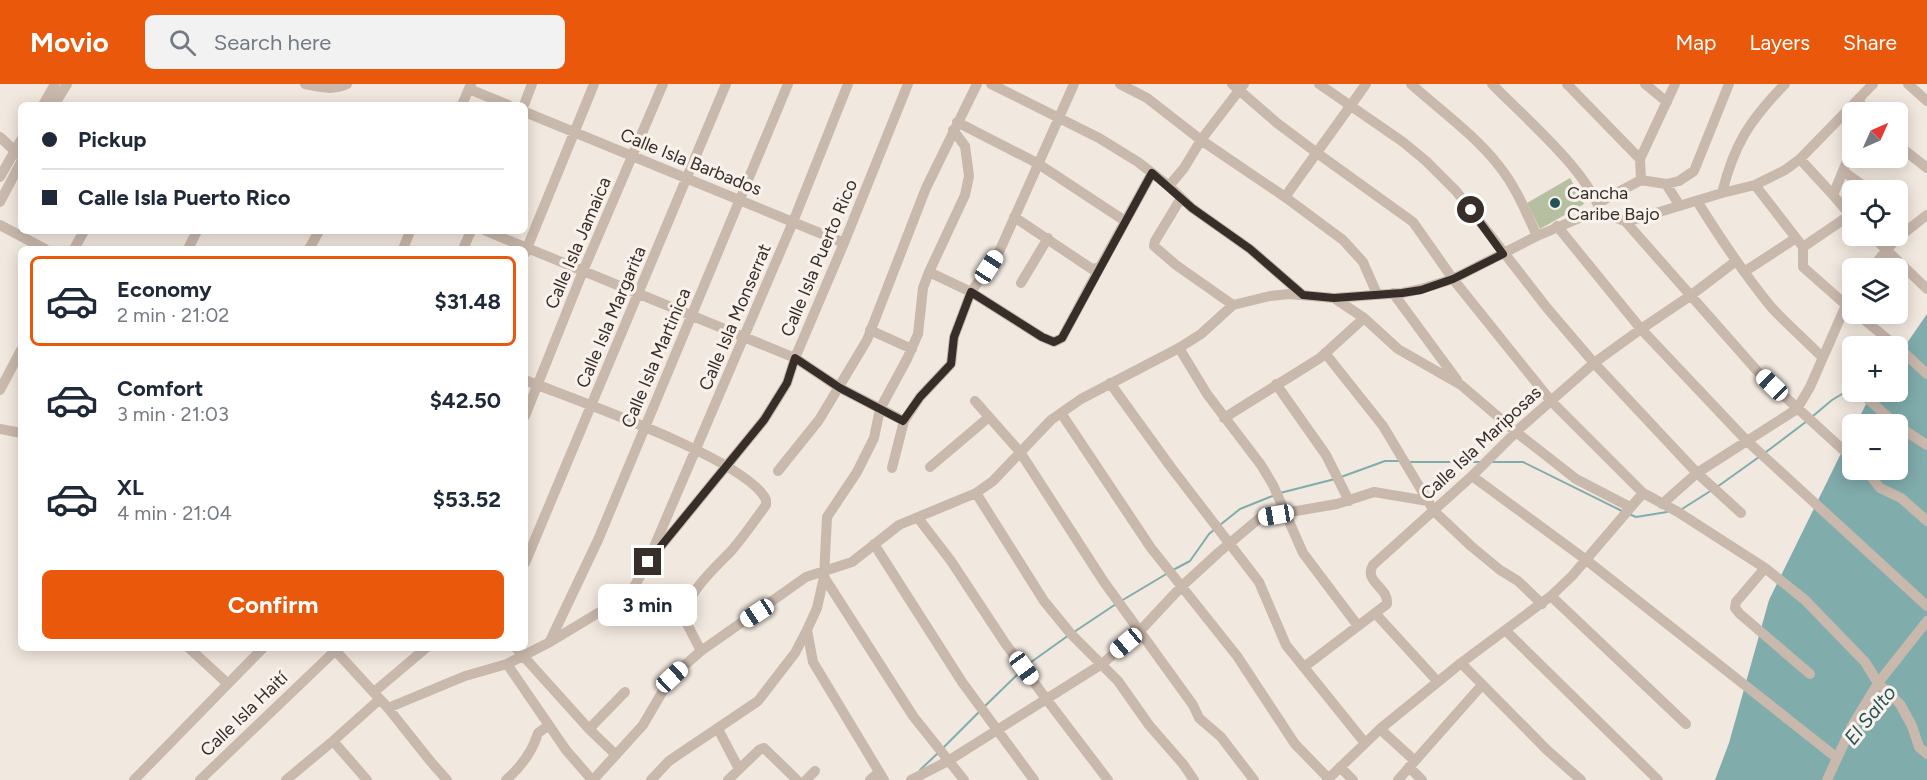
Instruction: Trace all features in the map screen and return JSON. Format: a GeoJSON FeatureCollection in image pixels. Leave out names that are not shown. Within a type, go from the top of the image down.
{"type":"FeatureCollection","features":[{"type":"Feature","properties":{"kind":"street"},"geometry":{"type":"LineString","coordinates":[[45,102],[56,84]]}},
{"type":"Feature","properties":{"kind":"street"},"geometry":{"type":"LineString","coordinates":[[56,102],[67,84]]}},
{"type":"Feature","properties":{"kind":"street"},"geometry":{"type":"LineString","coordinates":[[305,84],[338,88],[347,84]]}},
{"type":"Feature","properties":{"kind":"street"},"geometry":{"type":"LineString","coordinates":[[525,102],[532,84]]}},
{"type":"Feature","properties":{"kind":"street"},"geometry":{"type":"LineString","coordinates":[[528,246],[594,84]]}},
{"type":"Feature","properties":{"kind":"street","name":"Calle Isla Jamaica"},"geometry":{"type":"LineString","coordinates":[[528,408],[583,271],[663,84]]}},
{"type":"Feature","properties":{"kind":"street","name":"Calle Isla Margarita"},"geometry":{"type":"LineString","coordinates":[[528,555],[726,84]]}},
{"type":"Feature","properties":{"kind":"street","name":"Calle Isla Martinica"},"geometry":{"type":"LineString","coordinates":[[550,642],[598,540],[788,84]]}},
{"type":"Feature","properties":{"kind":"street","name":"Calle Isla Monserrat"},"geometry":{"type":"LineString","coordinates":[[648,562],[793,222],[848,84]]}},
{"type":"Feature","properties":{"kind":"street","name":"Calle Isla Puerto Rico"},"geometry":{"type":"LineString","coordinates":[[528,649],[550,642],[603,610],[624,603],[648,562],[764,420],[787,383],[795,358],[908,84]]}},
{"type":"Feature","properties":{"kind":"street"},"geometry":{"type":"LineString","coordinates":[[778,471],[803,442],[840,388],[870,330],[905,239],[976,84]]}},
{"type":"Feature","properties":{"kind":"street"},"geometry":{"type":"LineString","coordinates":[[991,84],[1099,138],[1152,173],[1181,198],[1250,249],[1303,295]]}},
{"type":"Feature","properties":{"kind":"street"},"geometry":{"type":"LineString","coordinates":[[892,468],[903,421],[920,397],[951,364],[954,337],[971,292],[999,252],[1074,84]]}},
{"type":"Feature","properties":{"kind":"street"},"geometry":{"type":"LineString","coordinates":[[1120,84],[1147,98],[1201,140],[1343,240],[1368,272],[1377,294]]}},
{"type":"Feature","properties":{"kind":"street"},"geometry":{"type":"LineString","coordinates":[[1319,84],[1403,142],[1456,191],[1503,254],[1594,363],[1697,472],[1741,513]]}},
{"type":"Feature","properties":{"kind":"street"},"geometry":{"type":"LineString","coordinates":[[1285,197],[1366,84]]}},
{"type":"Feature","properties":{"kind":"street"},"geometry":{"type":"LineString","coordinates":[[1411,84],[1498,164],[1512,184],[1537,236]]}},
{"type":"Feature","properties":{"kind":"street"},"geometry":{"type":"LineString","coordinates":[[1492,84],[1568,161],[1599,208],[1625,221],[1759,373],[1842,449]]}},
{"type":"Feature","properties":{"kind":"street"},"geometry":{"type":"LineString","coordinates":[[1567,84],[1640,159]]}},
{"type":"Feature","properties":{"kind":"street"},"geometry":{"type":"LineString","coordinates":[[1646,84],[1667,102]]}},
{"type":"Feature","properties":{"kind":"street"},"geometry":{"type":"LineString","coordinates":[[1641,180],[1640,159],[1674,84]]}},
{"type":"Feature","properties":{"kind":"street"},"geometry":{"type":"LineString","coordinates":[[507,664],[566,750],[593,780],[643,725],[672,677],[701,651],[806,577],[825,575],[852,562],[890,531],[976,494],[993,481],[1051,420],[1081,399],[1179,348],[1233,305],[1270,296],[1303,295],[1334,298],[1421,290],[1453,279],[1557,226],[1582,217],[1641,180],[1666,184],[1679,181],[1694,171],[1729,84]]}},
{"type":"Feature","properties":{"kind":"street"},"geometry":{"type":"LineString","coordinates":[[1722,193],[1738,144],[1761,109],[1785,84]]}},
{"type":"Feature","properties":{"kind":"street"},"geometry":{"type":"LineString","coordinates":[[1625,221],[1755,185],[1785,170],[1800,159],[1873,84]]}},
{"type":"Feature","properties":{"kind":"street"},"geometry":{"type":"LineString","coordinates":[[1908,84],[1927,101]]}},
{"type":"Feature","properties":{"kind":"street"},"geometry":{"type":"LineString","coordinates":[[463,102],[470,86],[502,102]]}},
{"type":"Feature","properties":{"kind":"street"},"geometry":{"type":"LineString","coordinates":[[1169,186],[1184,168],[1239,86],[1277,123],[1413,222],[1453,279],[1551,400],[1643,494],[1765,568],[1805,600],[1865,662],[1878,683],[1900,704],[1912,726],[1919,747],[1927,754]]}},
{"type":"Feature","properties":{"kind":"street"},"geometry":{"type":"LineString","coordinates":[[1859,98],[1860,102]]}},
{"type":"Feature","properties":{"kind":"street","name":"Calle Isla Barbados"},"geometry":{"type":"LineString","coordinates":[[528,113],[844,243]]}},
{"type":"Feature","properties":{"kind":"street"},"geometry":{"type":"LineString","coordinates":[[955,126],[1037,163],[1125,221]]}},
{"type":"Feature","properties":{"kind":"street"},"geometry":{"type":"LineString","coordinates":[[651,780],[669,761],[758,700],[795,653],[807,630],[817,608],[825,575],[826,517],[857,472],[874,438],[880,408],[918,334],[922,296],[929,272],[965,195],[969,176],[965,146],[955,126]]}},
{"type":"Feature","properties":{"kind":"street"},"geometry":{"type":"LineString","coordinates":[[0,137],[18,154],[0,177]]}},
{"type":"Feature","properties":{"kind":"street"},"geometry":{"type":"LineString","coordinates":[[1908,153],[1927,168]]}},
{"type":"Feature","properties":{"kind":"street"},"geometry":{"type":"LineString","coordinates":[[1800,159],[1842,206]]}},
{"type":"Feature","properties":{"kind":"street"},"geometry":{"type":"LineString","coordinates":[[0,202],[18,168]]}},
{"type":"Feature","properties":{"kind":"street"},"geometry":{"type":"LineString","coordinates":[[1833,195],[1844,168]]}},
{"type":"Feature","properties":{"kind":"street"},"geometry":{"type":"LineString","coordinates":[[1843,171],[1855,180]]}},
{"type":"Feature","properties":{"kind":"street"},"geometry":{"type":"LineString","coordinates":[[929,272],[971,292],[1042,337],[1054,342],[1062,338],[1152,173]]}},
{"type":"Feature","properties":{"kind":"street"},"geometry":{"type":"LineString","coordinates":[[1666,184],[1680,206]]}},
{"type":"Feature","properties":{"kind":"street"},"geometry":{"type":"LineString","coordinates":[[1755,185],[1799,242],[1803,267],[1842,301]]}},
{"type":"Feature","properties":{"kind":"street"},"geometry":{"type":"LineString","coordinates":[[1181,198],[1154,246],[1176,265],[1233,305]]}},
{"type":"Feature","properties":{"kind":"street"},"geometry":{"type":"LineString","coordinates":[[1697,201],[1736,261],[1774,310],[1822,357]]}},
{"type":"Feature","properties":{"kind":"street"},"geometry":{"type":"LineString","coordinates":[[1880,258],[1907,229],[1927,215]]}},
{"type":"Feature","properties":{"kind":"street"},"geometry":{"type":"LineString","coordinates":[[1014,217],[1092,269],[1100,267]]}},
{"type":"Feature","properties":{"kind":"street"},"geometry":{"type":"LineString","coordinates":[[1744,272],[1842,220]]}},
{"type":"Feature","properties":{"kind":"street"},"geometry":{"type":"LineString","coordinates":[[0,225],[39,246]]}},
{"type":"Feature","properties":{"kind":"street"},"geometry":{"type":"LineString","coordinates":[[1557,226],[1641,329],[1746,440],[1927,606]]}},
{"type":"Feature","properties":{"kind":"street"},"geometry":{"type":"LineString","coordinates":[[492,234],[518,246]]}},
{"type":"Feature","properties":{"kind":"street"},"geometry":{"type":"LineString","coordinates":[[1021,283],[1048,238]]}},
{"type":"Feature","properties":{"kind":"street"},"geometry":{"type":"LineString","coordinates":[[1883,246],[1927,289]]}},
{"type":"Feature","properties":{"kind":"street"},"geometry":{"type":"LineString","coordinates":[[528,251],[795,358],[840,388],[903,421]]}},
{"type":"Feature","properties":{"kind":"street","name":"Calle Isla Mariposas"},"geometry":{"type":"LineString","coordinates":[[1375,613],[1386,604],[1388,599],[1370,576],[1373,565],[1431,506],[1472,476],[1516,432],[1594,363],[1736,261]]}},
{"type":"Feature","properties":{"kind":"street"},"geometry":{"type":"LineString","coordinates":[[1393,293],[1461,385]]}},
{"type":"Feature","properties":{"kind":"street"},"geometry":{"type":"LineString","coordinates":[[1334,298],[1364,318],[1398,349],[1461,385],[1576,479],[1630,507]]}},
{"type":"Feature","properties":{"kind":"street"},"geometry":{"type":"LineString","coordinates":[[1224,418],[1325,353],[1364,318]]}},
{"type":"Feature","properties":{"kind":"street"},"geometry":{"type":"LineString","coordinates":[[1662,504],[1697,472],[1797,409],[1842,320]]}},
{"type":"Feature","properties":{"kind":"street"},"geometry":{"type":"LineString","coordinates":[[1869,324],[1884,336]]}},
{"type":"Feature","properties":{"kind":"street"},"geometry":{"type":"LineString","coordinates":[[870,330],[912,349]]}},
{"type":"Feature","properties":{"kind":"street"},"geometry":{"type":"LineString","coordinates":[[1179,348],[1198,381],[1261,465],[1287,513],[1303,553],[1358,626]]}},
{"type":"Feature","properties":{"kind":"street"},"geometry":{"type":"LineString","coordinates":[[1325,353],[1383,426],[1431,506],[1471,546],[1500,570],[1546,600],[1686,724]]}},
{"type":"Feature","properties":{"kind":"street"},"geometry":{"type":"LineString","coordinates":[[1908,357],[1927,374]]}},
{"type":"Feature","properties":{"kind":"street"},"geometry":{"type":"LineString","coordinates":[[0,390],[16,368]]}},
{"type":"Feature","properties":{"kind":"street"},"geometry":{"type":"LineString","coordinates":[[528,381],[645,428],[728,465],[751,482],[764,496],[766,505],[748,530],[697,588],[684,613],[684,618],[701,651]]}},
{"type":"Feature","properties":{"kind":"street"},"geometry":{"type":"LineString","coordinates":[[1110,383],[1259,582],[1286,645],[1365,743]]}},
{"type":"Feature","properties":{"kind":"street"},"geometry":{"type":"LineString","coordinates":[[1276,384],[1326,455],[1348,501]]}},
{"type":"Feature","properties":{"kind":"street"},"geometry":{"type":"LineString","coordinates":[[975,401],[1020,452],[1199,718],[1221,737],[1254,780]]}},
{"type":"Feature","properties":{"kind":"street"},"geometry":{"type":"LineString","coordinates":[[1871,402],[1885,414]]}},
{"type":"Feature","properties":{"kind":"street"},"geometry":{"type":"LineString","coordinates":[[1061,413],[1151,548],[1237,656],[1296,744],[1328,779],[1380,729],[1461,663],[1546,600],[1572,576],[1643,494]]}},
{"type":"Feature","properties":{"kind":"street"},"geometry":{"type":"LineString","coordinates":[[930,468],[989,417]]}},
{"type":"Feature","properties":{"kind":"street"},"geometry":{"type":"LineString","coordinates":[[0,429],[18,433]]}},
{"type":"Feature","properties":{"kind":"street"},"geometry":{"type":"LineString","coordinates":[[1908,432],[1927,445]]}},
{"type":"Feature","properties":{"kind":"street"},"geometry":{"type":"LineString","coordinates":[[1472,476],[1585,559],[1837,758]]}},
{"type":"Feature","properties":{"kind":"street"},"geometry":{"type":"LineString","coordinates":[[1874,480],[1880,488],[1900,498],[1927,521]]}},
{"type":"Feature","properties":{"kind":"street"},"geometry":{"type":"LineString","coordinates":[[911,780],[948,761],[1102,664],[1139,632],[1181,587],[1261,517],[1348,501],[1374,492],[1431,506]]}},
{"type":"Feature","properties":{"kind":"street"},"geometry":{"type":"LineString","coordinates":[[976,494],[1044,601],[1071,634],[1118,681],[1149,725],[1194,780]]}},
{"type":"Feature","properties":{"kind":"street"},"geometry":{"type":"LineString","coordinates":[[918,518],[951,561],[1005,643],[1108,780]]}},
{"type":"Feature","properties":{"kind":"street"},"geometry":{"type":"LineString","coordinates":[[874,544],[962,682],[1034,780]]}},
{"type":"Feature","properties":{"kind":"street"},"geometry":{"type":"LineString","coordinates":[[1765,568],[1736,602],[1735,609],[1810,674]]}},
{"type":"Feature","properties":{"kind":"street"},"geometry":{"type":"LineString","coordinates":[[825,575],[913,716],[964,780]]}},
{"type":"Feature","properties":{"kind":"street"},"geometry":{"type":"LineString","coordinates":[[1304,668],[1375,613],[1438,682]]}},
{"type":"Feature","properties":{"kind":"street"},"geometry":{"type":"LineString","coordinates":[[1827,780],[1852,726],[1878,683],[1927,621]]}},
{"type":"Feature","properties":{"kind":"street"},"geometry":{"type":"LineString","coordinates":[[807,630],[813,662],[882,776],[870,780]]}},
{"type":"Feature","properties":{"kind":"street"},"geometry":{"type":"LineString","coordinates":[[1506,631],[1658,780]]}},
{"type":"Feature","properties":{"kind":"street"},"geometry":{"type":"LineString","coordinates":[[192,651],[227,683]]}},
{"type":"Feature","properties":{"kind":"street"},"geometry":{"type":"LineString","coordinates":[[134,780],[260,651]]}},
{"type":"Feature","properties":{"kind":"street","name":"Calle Isla Haití"},"geometry":{"type":"LineString","coordinates":[[200,780],[334,651]]}},
{"type":"Feature","properties":{"kind":"street"},"geometry":{"type":"LineString","coordinates":[[338,651],[447,780]]}},
{"type":"Feature","properties":{"kind":"street"},"geometry":{"type":"LineString","coordinates":[[286,780],[333,741],[423,651]]}},
{"type":"Feature","properties":{"kind":"street"},"geometry":{"type":"LineString","coordinates":[[520,652],[589,729],[616,755]]}},
{"type":"Feature","properties":{"kind":"street","name":"Calle Isla Puerto Rico"},"geometry":{"type":"LineString","coordinates":[[388,708],[465,676],[507,664],[520,652]]}},
{"type":"Feature","properties":{"kind":"street"},"geometry":{"type":"LineString","coordinates":[[1461,663],[1547,750],[1581,780]]}},
{"type":"Feature","properties":{"kind":"street"},"geometry":{"type":"LineString","coordinates":[[1398,780],[1482,685]]}},
{"type":"Feature","properties":{"kind":"street"},"geometry":{"type":"LineString","coordinates":[[589,729],[625,692]]}},
{"type":"Feature","properties":{"kind":"street"},"geometry":{"type":"LineString","coordinates":[[506,780],[525,762],[538,733],[549,725]]}},
{"type":"Feature","properties":{"kind":"street"},"geometry":{"type":"LineString","coordinates":[[718,729],[739,769]]}},
{"type":"Feature","properties":{"kind":"street"},"geometry":{"type":"LineString","coordinates":[[1380,729],[1412,764],[1422,780]]}},
{"type":"Feature","properties":{"kind":"street"},"geometry":{"type":"LineString","coordinates":[[333,741],[367,780]]}},
{"type":"Feature","properties":{"kind":"street"},"geometry":{"type":"LineString","coordinates":[[728,780],[759,750],[764,748],[797,780]]}},
{"type":"Feature","properties":{"kind":"street"},"geometry":{"type":"LineString","coordinates":[[1340,767],[1353,780]]}},
{"type":"Feature","properties":{"kind":"street"},"geometry":{"type":"LineString","coordinates":[[806,780],[815,771]]}},
{"type":"Feature","properties":{"kind":"green space","name":"Cancha Caribe Bajo"},"geometry":{"type":"Polygon","coordinates":[[[1570,178],[1584,204],[1540,229],[1527,203],[1570,178]]]}},
{"type":"Feature","properties":{"kind":"water","name":"El Salto"},"geometry":{"type":"Polygon","coordinates":[[[1927,314],[1927,780],[1715,780],[1729,743],[1769,600],[1842,451],[1842,480],[1908,480],[1908,414],[1861,414],[1867,402],[1908,402],[1908,342],[1927,314]]]}},
{"type":"Feature","properties":{"kind":"waterway"},"geometry":{"type":"LineString","coordinates":[[1813,416],[1842,394]]}},
{"type":"Feature","properties":{"kind":"waterway"},"geometry":{"type":"LineString","coordinates":[[1766,452],[1807,421]]}},
{"type":"Feature","properties":{"kind":"waterway"},"geometry":{"type":"LineString","coordinates":[[1717,487],[1759,457]]}},
{"type":"Feature","properties":{"kind":"waterway"},"geometry":{"type":"LineString","coordinates":[[1341,477],[1385,461],[1401,461]]}},
{"type":"Feature","properties":{"kind":"waterway"},"geometry":{"type":"LineString","coordinates":[[1410,462],[1479,462]]}},
{"type":"Feature","properties":{"kind":"waterway"},"geometry":{"type":"LineString","coordinates":[[1491,462],[1523,462],[1624,512]]}},
{"type":"Feature","properties":{"kind":"waterway"},"geometry":{"type":"LineString","coordinates":[[1280,493],[1335,479]]}},
{"type":"Feature","properties":{"kind":"waterway"},"geometry":{"type":"LineString","coordinates":[[1682,509],[1712,490]]}},
{"type":"Feature","properties":{"kind":"waterway"},"geometry":{"type":"LineString","coordinates":[[1220,525],[1240,509],[1275,495]]}},
{"type":"Feature","properties":{"kind":"waterway"},"geometry":{"type":"LineString","coordinates":[[1629,514],[1636,517],[1667,512]]}},
{"type":"Feature","properties":{"kind":"waterway"},"geometry":{"type":"LineString","coordinates":[[1173,570],[1190,561],[1215,529]]}},
{"type":"Feature","properties":{"kind":"waterway"},"geometry":{"type":"LineString","coordinates":[[1121,601],[1168,573]]}},
{"type":"Feature","properties":{"kind":"waterway"},"geometry":{"type":"LineString","coordinates":[[1074,632],[1116,604]]}},
{"type":"Feature","properties":{"kind":"waterway"},"geometry":{"type":"LineString","coordinates":[[1027,665],[1069,635]]}},
{"type":"Feature","properties":{"kind":"waterway"},"geometry":{"type":"LineString","coordinates":[[984,707],[1021,671]]}},
{"type":"Feature","properties":{"kind":"waterway"},"geometry":{"type":"LineString","coordinates":[[944,747],[980,711]]}},
{"type":"Feature","properties":{"kind":"waterway"},"geometry":{"type":"LineString","coordinates":[[920,770],[938,753]]}},
{"type":"Feature","properties":{"kind":"place","name":"Cancha Caribe Bajo"},"geometry":{"type":"Point","coordinates":[1555,203]}},
{"type":"Feature","properties":{"kind":"route"},"geometry":{"type":"LineString","coordinates":[[648,562],[764,420],[787,383],[795,358],[840,388],[903,421],[920,397],[951,364],[952,344],[971,292],[1042,337],[1054,342],[1062,338],[1152,173],[1192,208],[1250,249],[1303,295],[1334,298],[1421,290],[1453,279],[1503,254],[1471,210]]}}]}
